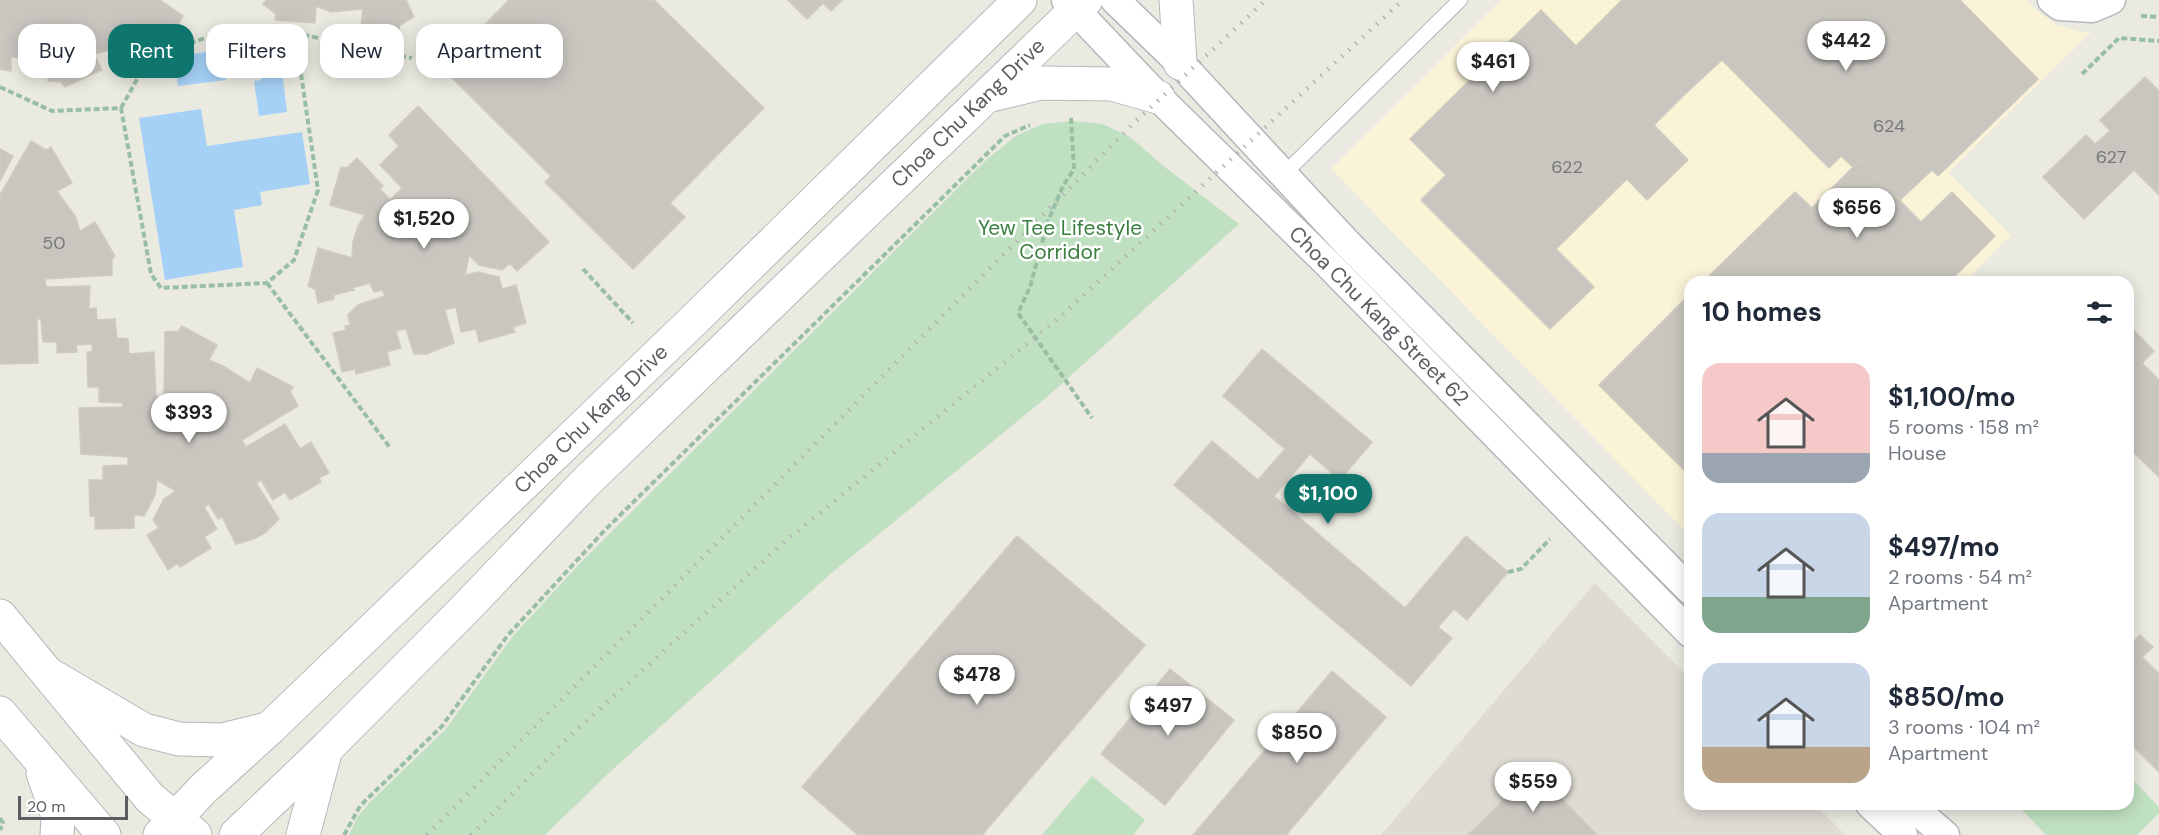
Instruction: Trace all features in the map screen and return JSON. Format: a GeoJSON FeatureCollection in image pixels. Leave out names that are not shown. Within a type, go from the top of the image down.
{"type":"FeatureCollection","features":[{"type":"Feature","properties":{"kind":"main road","name":"Choa Chu Kang Drive"},"geometry":{"type":"LineString","coordinates":[[176,830],[202,789],[270,728],[1020,0]]}},
{"type":"Feature","properties":{"kind":"main road"},"geometry":{"type":"LineString","coordinates":[[1176,0],[1180,63]]}},
{"type":"Feature","properties":{"kind":"main road","name":"Choa Chu Kang Drive"},"geometry":{"type":"LineString","coordinates":[[236,835],[326,749],[464,610],[586,482],[985,96],[1076,3]]}},
{"type":"Feature","properties":{"kind":"main road"},"geometry":{"type":"LineString","coordinates":[[985,96],[1041,83],[1112,84],[1158,97]]}},
{"type":"Feature","properties":{"kind":"main road"},"geometry":{"type":"LineString","coordinates":[[0,616],[52,676],[103,743],[176,830]]}},
{"type":"Feature","properties":{"kind":"main road"},"geometry":{"type":"LineString","coordinates":[[52,676],[144,730],[179,739],[222,740],[270,728]]}},
{"type":"Feature","properties":{"kind":"main road"},"geometry":{"type":"LineString","coordinates":[[0,713],[104,835]]}},
{"type":"Feature","properties":{"kind":"main road"},"geometry":{"type":"LineString","coordinates":[[303,835],[326,749]]}},
{"type":"Feature","properties":{"kind":"main road"},"geometry":{"type":"LineString","coordinates":[[38,758],[58,816],[57,835]]}},
{"type":"Feature","properties":{"kind":"street","name":"Choa Chu Kang Street 62"},"geometry":{"type":"LineString","coordinates":[[1115,0],[1180,63],[1283,175],[1684,584]]}},
{"type":"Feature","properties":{"kind":"street"},"geometry":{"type":"LineString","coordinates":[[2052,0],[2060,6],[2092,8],[2111,0]]}},
{"type":"Feature","properties":{"kind":"street","name":"Choa Chu Kang Street 62"},"geometry":{"type":"LineString","coordinates":[[1076,3],[1158,97],[1327,263],[1684,627]]}},
{"type":"Feature","properties":{"kind":"street"},"geometry":{"type":"LineString","coordinates":[[1876,810],[1903,835]]}},
{"type":"Feature","properties":{"kind":"street"},"geometry":{"type":"LineString","coordinates":[[1916,810],[1945,835]]}},
{"type":"Feature","properties":{"kind":"lane"},"geometry":{"type":"LineString","coordinates":[[1283,175],[1460,0]]}},
{"type":"Feature","properties":{"kind":"path"},"geometry":{"type":"LineString","coordinates":[[308,36],[412,58]]}},
{"type":"Feature","properties":{"kind":"path"},"geometry":{"type":"LineString","coordinates":[[206,38],[187,44],[145,65],[121,108],[151,274],[161,288],[267,283],[294,260],[318,190],[302,78]]}},
{"type":"Feature","properties":{"kind":"path"},"geometry":{"type":"LineString","coordinates":[[2082,74],[2119,38],[2159,41]]}},
{"type":"Feature","properties":{"kind":"path"},"geometry":{"type":"LineString","coordinates":[[0,87],[52,111],[121,108]]}},
{"type":"Feature","properties":{"kind":"path"},"geometry":{"type":"LineString","coordinates":[[1061,117],[1071,116],[1074,169],[1063,186],[1048,221],[1030,287],[1018,313],[1092,418]]}},
{"type":"Feature","properties":{"kind":"path"},"geometry":{"type":"LineString","coordinates":[[344,835],[360,806],[442,726],[508,635],[605,530],[1005,136],[1032,124]]}},
{"type":"Feature","properties":{"kind":"path"},"geometry":{"type":"LineString","coordinates":[[583,269],[633,323]]}},
{"type":"Feature","properties":{"kind":"path"},"geometry":{"type":"LineString","coordinates":[[267,283],[391,449]]}},
{"type":"Feature","properties":{"kind":"path"},"geometry":{"type":"LineString","coordinates":[[1508,572],[1521,569],[1555,534]]}},
{"type":"Feature","properties":{"kind":"path"},"geometry":{"type":"LineString","coordinates":[[0,818],[3,823],[0,830]]}},
{"type":"Feature","properties":{"kind":"shaded area"},"geometry":{"type":"Polygon","coordinates":[[[1501,0],[2026,0],[2057,25],[2081,32],[2091,32],[1948,173],[2011,235],[1971,276],[1684,276],[1684,530],[1331,169],[1501,0]]]}},
{"type":"Feature","properties":{"kind":"shaded area"},"geometry":{"type":"Polygon","coordinates":[[[1595,583],[1684,673],[1684,810],[1821,810],[1845,835],[1381,835],[1595,583]]]}},
{"type":"Feature","properties":{"kind":"green space","name":"Yew Tee Lifestyle Corridor"},"geometry":{"type":"Polygon","coordinates":[[[1073,121],[1103,124],[1130,137],[1239,224],[1047,397],[829,575],[611,771],[545,835],[349,835],[357,818],[369,803],[445,730],[513,636],[582,561],[987,159],[1017,135],[1043,124],[1073,121]]]}},
{"type":"Feature","properties":{"kind":"green space"},"geometry":{"type":"Polygon","coordinates":[[[1092,776],[1145,820],[1133,835],[1042,835],[1092,776]]]}},
{"type":"Feature","properties":{"kind":"green space"},"geometry":{"type":"Polygon","coordinates":[[[2134,781],[2159,807],[2159,813],[2137,835],[2046,835],[2022,810],[2134,810],[2134,781]]]}},
{"type":"Feature","properties":{"kind":"water"},"geometry":{"type":"Polygon","coordinates":[[[206,52],[206,78],[226,78],[226,80],[178,86],[177,78],[194,78],[194,54],[206,52]]]}},
{"type":"Feature","properties":{"kind":"water"},"geometry":{"type":"Polygon","coordinates":[[[261,78],[283,78],[287,112],[259,116],[254,81],[261,80],[261,78]]]}},
{"type":"Feature","properties":{"kind":"water"},"geometry":{"type":"Polygon","coordinates":[[[201,109],[207,146],[302,132],[310,184],[260,192],[262,205],[234,210],[243,267],[165,280],[139,118],[201,109]]]}},
{"type":"Feature","properties":{"kind":"building"},"geometry":{"type":"Polygon","coordinates":[[[0,0],[160,0],[183,16],[179,24],[108,24],[108,50],[96,53],[96,24],[18,24],[18,57],[11,57],[11,71],[0,69],[0,0]]]}},
{"type":"Feature","properties":{"kind":"building"},"geometry":{"type":"Polygon","coordinates":[[[266,0],[406,0],[414,17],[402,24],[361,24],[363,9],[331,12],[316,6],[315,23],[275,20],[276,14],[263,4],[266,0]]]}},
{"type":"Feature","properties":{"kind":"building"},"geometry":{"type":"Polygon","coordinates":[[[509,0],[654,0],[764,108],[670,203],[685,217],[633,269],[545,182],[551,176],[452,78],[563,78],[563,24],[485,24],[509,0]]]}},
{"type":"Feature","properties":{"kind":"building"},"geometry":{"type":"Polygon","coordinates":[[[788,0],[842,0],[831,11],[823,3],[807,19],[788,0]]]}},
{"type":"Feature","properties":{"kind":"building"},"geometry":{"type":"Polygon","coordinates":[[[1622,0],[1960,0],[2038,79],[1938,176],[1932,170],[1900,200],[1860,160],[1853,167],[1841,156],[1829,168],[1722,60],[1684,95],[1606,16],[1622,0]]]}},
{"type":"Feature","properties":{"kind":"building"},"geometry":{"type":"Polygon","coordinates":[[[1541,10],[1576,46],[1446,175],[1410,139],[1541,10]]]}},
{"type":"Feature","properties":{"kind":"building"},"geometry":{"type":"Polygon","coordinates":[[[1606,16],[1684,95],[1654,125],[1688,160],[1647,200],[1627,179],[1556,249],[1594,287],[1550,329],[1421,200],[1606,16]]]}},
{"type":"Feature","properties":{"kind":"building"},"geometry":{"type":"Polygon","coordinates":[[[96,58],[102,70],[96,73],[96,58]]]}},
{"type":"Feature","properties":{"kind":"building"},"geometry":{"type":"Polygon","coordinates":[[[2145,77],[2159,91],[2159,195],[2134,170],[2084,219],[2043,177],[2086,135],[2095,144],[2110,131],[2100,120],[2145,77]]]}},
{"type":"Feature","properties":{"kind":"building"},"geometry":{"type":"Polygon","coordinates":[[[48,78],[85,78],[65,87],[61,82],[48,81],[48,78]]]}},
{"type":"Feature","properties":{"kind":"building"},"geometry":{"type":"Polygon","coordinates":[[[418,106],[549,242],[517,271],[510,263],[502,270],[479,265],[469,255],[465,275],[478,272],[499,277],[502,289],[516,285],[526,323],[513,327],[515,332],[479,342],[476,329],[461,332],[456,307],[445,310],[454,343],[427,354],[414,354],[406,329],[396,331],[401,348],[387,352],[390,365],[356,374],[355,369],[342,372],[333,333],[346,330],[345,326],[350,325],[348,315],[358,305],[385,296],[382,290],[374,292],[370,283],[334,295],[334,299],[318,303],[315,289],[308,286],[318,248],[352,258],[353,242],[358,226],[365,215],[330,205],[341,167],[347,168],[357,158],[383,186],[380,189],[390,200],[402,188],[380,165],[399,146],[389,135],[418,106]]]}},
{"type":"Feature","properties":{"kind":"building"},"geometry":{"type":"Polygon","coordinates":[[[31,141],[46,150],[51,147],[72,183],[57,191],[75,216],[80,231],[95,222],[115,256],[112,259],[112,275],[45,279],[46,287],[90,286],[89,309],[96,308],[97,320],[115,319],[92,344],[76,345],[77,352],[57,353],[57,342],[43,342],[41,319],[37,319],[38,363],[0,364],[0,195],[31,141]]]}},
{"type":"Feature","properties":{"kind":"building"},"geometry":{"type":"Polygon","coordinates":[[[0,149],[13,156],[0,181],[0,149]]]}},
{"type":"Feature","properties":{"kind":"building"},"geometry":{"type":"Polygon","coordinates":[[[1860,160],[1921,222],[1952,192],[1995,236],[1955,276],[1709,276],[1795,192],[1812,208],[1860,160]]]}},
{"type":"Feature","properties":{"kind":"building"},"geometry":{"type":"Polygon","coordinates":[[[1684,300],[1684,470],[1599,385],[1684,300]]]}},
{"type":"Feature","properties":{"kind":"building"},"geometry":{"type":"Polygon","coordinates":[[[115,319],[117,338],[128,339],[129,354],[154,352],[156,397],[164,397],[165,332],[179,331],[182,326],[217,345],[209,360],[250,383],[257,368],[293,387],[290,391],[298,406],[242,440],[246,447],[285,424],[300,449],[311,442],[329,473],[319,478],[321,482],[290,500],[285,492],[273,500],[261,480],[256,483],[279,519],[265,533],[236,544],[222,517],[218,519],[209,504],[204,507],[217,529],[204,537],[211,548],[180,567],[178,563],[168,570],[147,535],[159,528],[153,520],[164,499],[176,491],[157,480],[155,495],[144,516],[134,515],[134,528],[95,529],[95,516],[90,516],[89,480],[103,480],[103,466],[128,465],[128,457],[81,454],[79,408],[122,407],[123,403],[99,402],[99,387],[88,387],[87,352],[92,352],[92,344],[115,319]]]}},
{"type":"Feature","properties":{"kind":"building"},"geometry":{"type":"Polygon","coordinates":[[[2134,330],[2154,351],[2142,363],[2159,380],[2159,477],[2134,453],[2134,330]]]}},
{"type":"Feature","properties":{"kind":"building"},"geometry":{"type":"Polygon","coordinates":[[[1262,349],[1372,442],[1340,480],[1310,454],[1274,496],[1405,608],[1466,536],[1508,572],[1467,620],[1454,609],[1438,627],[1452,638],[1411,686],[1174,485],[1212,441],[1258,480],[1285,449],[1223,396],[1262,349]]]}},
{"type":"Feature","properties":{"kind":"building"},"geometry":{"type":"Polygon","coordinates":[[[1017,536],[1145,645],[982,835],[858,835],[802,787],[1017,536]]]}},
{"type":"Feature","properties":{"kind":"building"},"geometry":{"type":"Polygon","coordinates":[[[2140,635],[2153,647],[2142,657],[2159,674],[2159,772],[2134,747],[2134,641],[2140,635]]]}},
{"type":"Feature","properties":{"kind":"building"},"geometry":{"type":"Polygon","coordinates":[[[1170,669],[1234,720],[1165,805],[1101,754],[1170,669]]]}},
{"type":"Feature","properties":{"kind":"building"},"geometry":{"type":"Polygon","coordinates":[[[1332,671],[1386,717],[1286,835],[1193,835],[1332,671]]]}},
{"type":"Feature","properties":{"kind":"building"},"geometry":{"type":"Polygon","coordinates":[[[1534,770],[1597,835],[1468,835],[1534,770]]]}},
{"type":"Feature","properties":{"kind":"railway"},"geometry":{"type":"LineString","coordinates":[[427,835],[1135,122],[1266,0]]}},
{"type":"Feature","properties":{"kind":"railway"},"geometry":{"type":"LineString","coordinates":[[471,835],[573,733],[789,538],[1059,318],[1403,0]]}}]}
